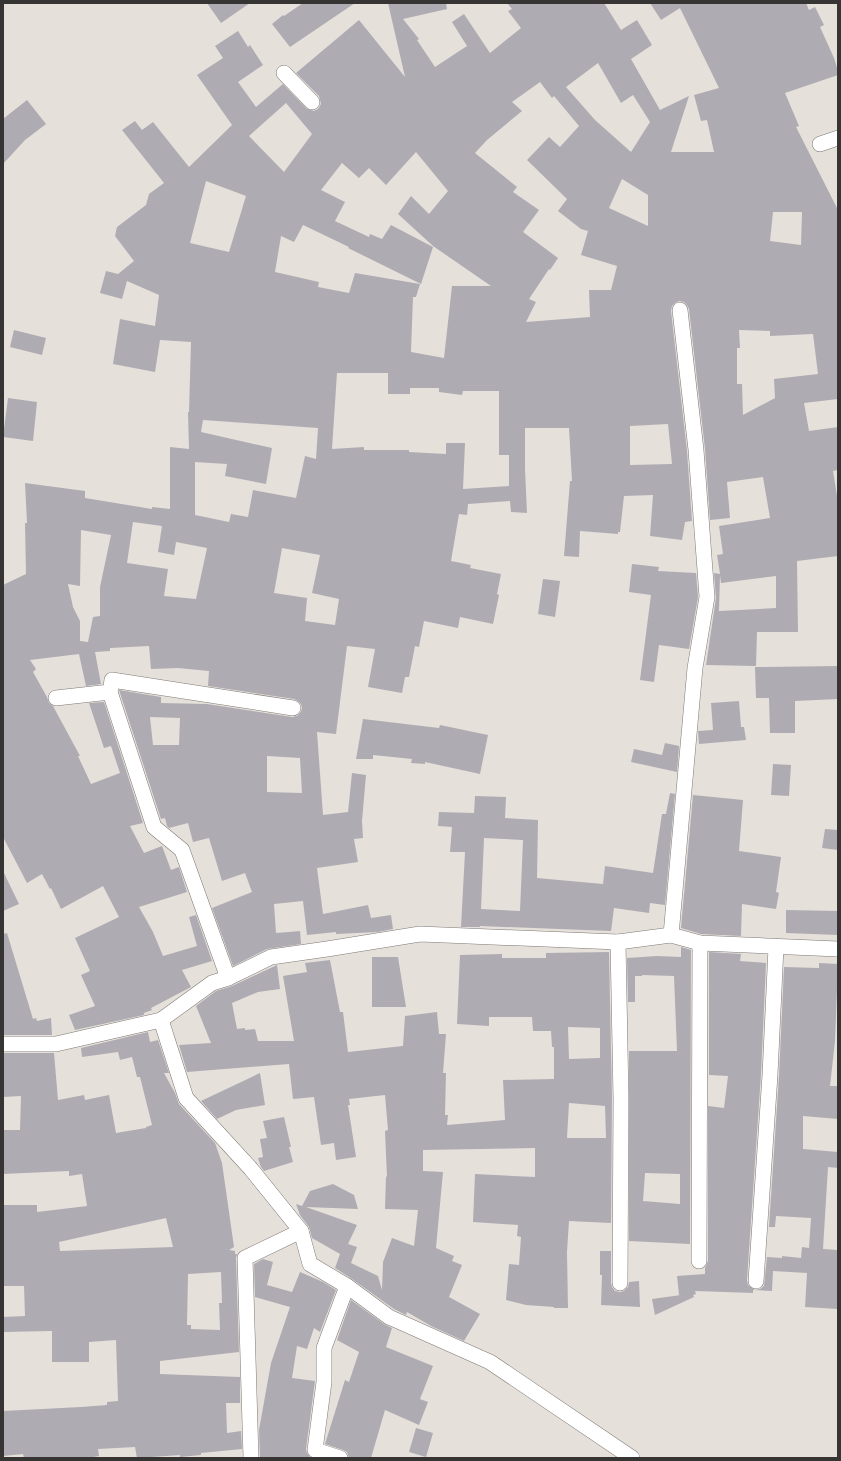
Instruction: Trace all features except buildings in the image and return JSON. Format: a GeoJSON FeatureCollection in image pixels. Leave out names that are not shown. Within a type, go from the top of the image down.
{"type":"FeatureCollection","features":[{"type":"Feature","properties":{"kind":"street"},"geometry":{"type":"LineString","coordinates":[[284,73],[312,102]]}},
{"type":"Feature","properties":{"kind":"street"},"geometry":{"type":"LineString","coordinates":[[820,144],[838,138]]}},
{"type":"Feature","properties":{"kind":"street"},"geometry":{"type":"LineString","coordinates":[[671,935],[696,668],[708,597],[696,450],[680,310]]}},
{"type":"Feature","properties":{"kind":"street"},"geometry":{"type":"LineString","coordinates":[[228,978],[182,850],[154,826],[110,692],[112,680],[293,708]]}},
{"type":"Feature","properties":{"kind":"street"},"geometry":{"type":"LineString","coordinates":[[56,698],[110,692]]}},
{"type":"Feature","properties":{"kind":"street"},"geometry":{"type":"LineString","coordinates":[[3,1044],[56,1044],[161,1020],[212,983],[228,978],[271,957],[420,934],[618,942],[671,935],[700,943],[838,949]]}},
{"type":"Feature","properties":{"kind":"street"},"geometry":{"type":"LineString","coordinates":[[618,942],[621,1099],[620,1282]]}},
{"type":"Feature","properties":{"kind":"street"},"geometry":{"type":"LineString","coordinates":[[699,1261],[700,943]]}},
{"type":"Feature","properties":{"kind":"street"},"geometry":{"type":"LineString","coordinates":[[756,1281],[770,1075],[776,947]]}},
{"type":"Feature","properties":{"kind":"street"},"geometry":{"type":"LineString","coordinates":[[161,1020],[186,1098],[251,1169],[301,1231],[310,1264],[347,1286],[389,1317],[490,1362],[632,1458]]}},
{"type":"Feature","properties":{"kind":"street"},"geometry":{"type":"LineString","coordinates":[[251,1458],[245,1258],[301,1231]]}},
{"type":"Feature","properties":{"kind":"street"},"geometry":{"type":"LineString","coordinates":[[340,1458],[315,1450],[324,1382],[324,1348],[347,1286]]}}]}
